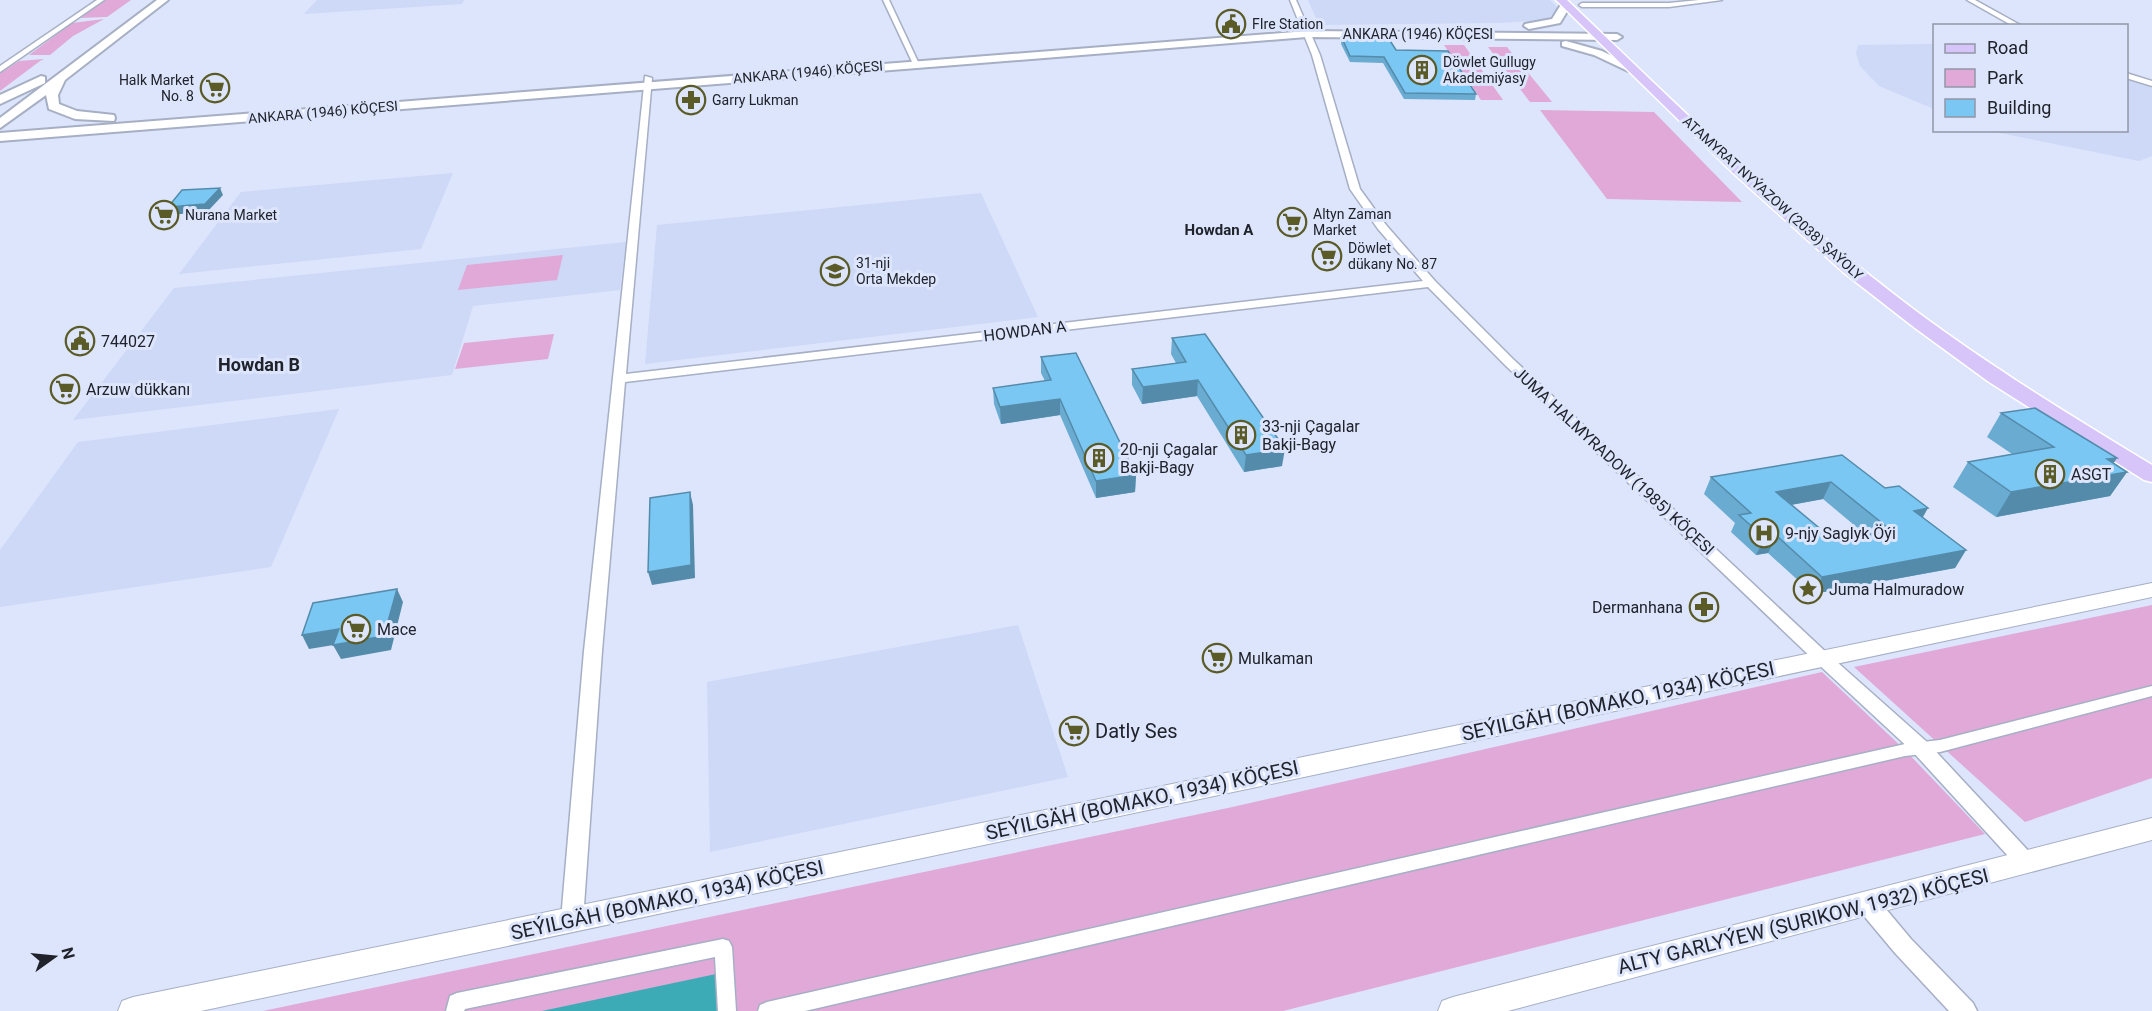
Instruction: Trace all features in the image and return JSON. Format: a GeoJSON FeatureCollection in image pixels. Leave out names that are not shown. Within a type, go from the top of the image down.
{"type":"FeatureCollection","features":[{"type":"Feature","properties":{"kind":"main road"},"geometry":{"type":"LineString","coordinates":[[0,110],[147,0]]}},
{"type":"Feature","properties":{"kind":"main road"},"geometry":{"type":"LineString","coordinates":[[0,124],[163,0]]}},
{"type":"Feature","properties":{"kind":"main road"},"geometry":{"type":"LineString","coordinates":[[1488,32],[1556,21],[1571,3]]}},
{"type":"Feature","properties":{"kind":"main road","name":"ATAMYRAT NYÝAZOW (2038) ŞAÝOLY"},"geometry":{"type":"LineString","coordinates":[[1571,3],[1871,269],[2024,376],[2152,456]]}},
{"type":"Feature","properties":{"kind":"main road","name":"ANKARA (1946) KÖÇESI"},"geometry":{"type":"LineString","coordinates":[[0,131],[1306,31],[1604,34]]}},
{"type":"Feature","properties":{"kind":"main road"},"geometry":{"type":"LineString","coordinates":[[1488,32],[1576,46],[1598,53],[1632,69]]}},
{"type":"Feature","properties":{"kind":"main road","name":"ATAMYRAT NYÝAZOW (2038) ŞAÝOLY"},"geometry":{"type":"LineString","coordinates":[[1604,34],[1632,69],[1797,224],[1889,299],[1998,378],[2152,475]]}},
{"type":"Feature","properties":{"kind":"main road"},"geometry":{"type":"LineString","coordinates":[[60,78],[51,99],[53,106],[58,110],[92,117],[164,118]]}},
{"type":"Feature","properties":{"kind":"main road"},"geometry":{"type":"LineString","coordinates":[[0,100],[40,80]]}},
{"type":"Feature","properties":{"kind":"main road","name":"ANKARA (1946) KÖÇESI"},"geometry":{"type":"LineString","coordinates":[[0,137],[648,82]]}},
{"type":"Feature","properties":{"kind":"main road"},"geometry":{"type":"LineString","coordinates":[[0,147],[89,130]]}},
{"type":"Feature","properties":{"kind":"street"},"geometry":{"type":"LineString","coordinates":[[0,70],[101,0]]}},
{"type":"Feature","properties":{"kind":"street"},"geometry":{"type":"LineString","coordinates":[[886,0],[916,61]]}},
{"type":"Feature","properties":{"kind":"street","name":"JUMA HALMYRADOW (1985) KÖÇESI"},"geometry":{"type":"LineString","coordinates":[[1293,0],[1335,115],[1354,189],[1382,227],[1431,283],[1509,362],[1822,658],[1920,747],[2027,863]]}},
{"type":"Feature","properties":{"kind":"street"},"geometry":{"type":"LineString","coordinates":[[1571,3],[1669,5],[1719,0]]}},
{"type":"Feature","properties":{"kind":"street"},"geometry":{"type":"LineString","coordinates":[[1970,0],[2015,24]]}},
{"type":"Feature","properties":{"kind":"street"},"geometry":{"type":"LineString","coordinates":[[2128,75],[2152,84]]}},
{"type":"Feature","properties":{"kind":"street"},"geometry":{"type":"LineString","coordinates":[[572,920],[593,651],[648,82]]}},
{"type":"Feature","properties":{"kind":"street","name":"HOWDAN A"},"geometry":{"type":"LineString","coordinates":[[618,379],[1431,283]]}},
{"type":"Feature","properties":{"kind":"street","name":"SEÝILGÄH (BOMAKO, 1934) KÖÇESI"},"geometry":{"type":"LineString","coordinates":[[133,1011],[2152,590]]}},
{"type":"Feature","properties":{"kind":"street"},"geometry":{"type":"LineString","coordinates":[[767,1011],[1920,747],[1940,746],[2152,691]]}},
{"type":"Feature","properties":{"kind":"street","name":"ALTY GARLYÝEW (SURIKOW, 1932) KÖÇESI"},"geometry":{"type":"LineString","coordinates":[[1453,1011],[2152,829]]}},
{"type":"Feature","properties":{"kind":"street"},"geometry":{"type":"LineString","coordinates":[[1867,903],[1903,946],[1965,1011]]}},
{"type":"Feature","properties":{"kind":"street"},"geometry":{"type":"LineString","coordinates":[[455,1011],[457,1002],[723,947],[727,1011]]}},
{"type":"Feature","properties":{"kind":"shaded area"},"geometry":{"type":"Polygon","coordinates":[[[317,0],[464,0],[462,4],[304,14],[317,0]]]}},
{"type":"Feature","properties":{"kind":"shaded area"},"geometry":{"type":"Polygon","coordinates":[[[1308,0],[1550,0],[1558,8],[1548,20],[1497,23],[1319,25],[1308,0]]]}},
{"type":"Feature","properties":{"kind":"shaded area"},"geometry":{"type":"Polygon","coordinates":[[[1933,44],[1933,109],[1879,86],[1860,66],[1856,53],[1858,45],[1933,44]]]}},
{"type":"Feature","properties":{"kind":"shaded area"},"geometry":{"type":"Polygon","coordinates":[[[2128,80],[2152,88],[2152,156],[2139,161],[1995,132],[2128,132],[2128,80]]]}},
{"type":"Feature","properties":{"kind":"shaded area"},"geometry":{"type":"Polygon","coordinates":[[[453,173],[421,249],[179,274],[241,192],[453,173]]]}},
{"type":"Feature","properties":{"kind":"shaded area","name":"31-nji Orta Mekdep"},"geometry":{"type":"Polygon","coordinates":[[[981,193],[1038,317],[645,364],[657,225],[981,193]]]}},
{"type":"Feature","properties":{"kind":"shaded area"},"geometry":{"type":"Polygon","coordinates":[[[626,242],[620,290],[473,306],[452,375],[73,420],[174,288],[626,242]]]}},
{"type":"Feature","properties":{"kind":"shaded area"},"geometry":{"type":"Polygon","coordinates":[[[339,409],[271,567],[0,607],[0,550],[78,442],[339,409]]]}},
{"type":"Feature","properties":{"kind":"shaded area"},"geometry":{"type":"Polygon","coordinates":[[[1018,625],[1068,777],[710,852],[707,682],[1018,625]]]}},
{"type":"Feature","properties":{"kind":"green space"},"geometry":{"type":"Polygon","coordinates":[[[104,0],[131,0],[107,17],[78,18],[104,0]]]}},
{"type":"Feature","properties":{"kind":"green space"},"geometry":{"type":"Polygon","coordinates":[[[104,19],[73,36],[50,55],[29,55],[72,23],[104,19]]]}},
{"type":"Feature","properties":{"kind":"green space"},"geometry":{"type":"Polygon","coordinates":[[[1444,45],[1464,45],[1503,100],[1481,100],[1444,45]]]}},
{"type":"Feature","properties":{"kind":"green space"},"geometry":{"type":"Polygon","coordinates":[[[1488,47],[1507,47],[1552,102],[1530,102],[1488,47]]]}},
{"type":"Feature","properties":{"kind":"green space"},"geometry":{"type":"Polygon","coordinates":[[[44,59],[0,91],[0,73],[19,61],[44,59]]]}},
{"type":"Feature","properties":{"kind":"green space"},"geometry":{"type":"Polygon","coordinates":[[[1540,110],[1654,112],[1742,202],[1607,199],[1540,110]]]}},
{"type":"Feature","properties":{"kind":"green space"},"geometry":{"type":"Polygon","coordinates":[[[563,255],[557,280],[458,290],[467,265],[563,255]]]}},
{"type":"Feature","properties":{"kind":"green space"},"geometry":{"type":"Polygon","coordinates":[[[554,334],[548,359],[455,369],[464,343],[554,334]]]}},
{"type":"Feature","properties":{"kind":"green space"},"geometry":{"type":"Polygon","coordinates":[[[2152,605],[2152,778],[2025,822],[1854,667],[2152,605]]]}},
{"type":"Feature","properties":{"kind":"green space"},"geometry":{"type":"Polygon","coordinates":[[[1822,672],[1905,750],[1985,834],[1283,1011],[263,1011],[1228,808],[1822,672]]]}},
{"type":"Feature","properties":{"kind":"water"},"geometry":{"type":"Polygon","coordinates":[[[716,974],[717,1011],[542,1011],[716,974]]]}},
{"type":"Feature","properties":{"kind":"building"},"geometry":{"type":"Polygon","coordinates":[[[1342,38],[1389,39],[1396,50],[1448,51],[1476,94],[1405,93],[1384,57],[1350,56],[1342,38]]]}},
{"type":"Feature","properties":{"kind":"building"},"geometry":{"type":"Polygon","coordinates":[[[220,188],[205,204],[168,207],[182,190],[220,188]]]}},
{"type":"Feature","properties":{"kind":"building"},"geometry":{"type":"Polygon","coordinates":[[[1205,334],[1285,449],[1246,455],[1198,380],[1143,387],[1132,369],[1186,362],[1172,338],[1205,334]]]}},
{"type":"Feature","properties":{"kind":"building","name":"20-nji Çagalar Bakji-Bagy"},"geometry":{"type":"Polygon","coordinates":[[[1076,353],[1136,475],[1096,481],[1060,399],[1000,407],[993,388],[1051,380],[1041,357],[1076,353]]]}},
{"type":"Feature","properties":{"kind":"building"},"geometry":{"type":"Polygon","coordinates":[[[2035,408],[2117,458],[2107,459],[2127,472],[2011,492],[1968,462],[2054,447],[2001,413],[2035,408]]]}},
{"type":"Feature","properties":{"kind":"building"},"geometry":{"type":"Polygon","coordinates":[[[1842,455],[1885,488],[1899,486],[1928,508],[1914,511],[1966,550],[1822,577],[1777,536],[1765,538],[1739,515],[1751,513],[1711,477],[1842,455]],[[1831,482],[1776,492],[1835,541],[1892,531],[1831,482]]]}},
{"type":"Feature","properties":{"kind":"building"},"geometry":{"type":"Polygon","coordinates":[[[690,492],[691,565],[648,572],[650,498],[690,492]]]}},
{"type":"Feature","properties":{"kind":"building"},"geometry":{"type":"Polygon","coordinates":[[[397,589],[384,636],[333,645],[339,629],[302,635],[313,603],[397,589]]]}},
{"type":"Feature","properties":{"kind":"place","name":"FIre Station"},"geometry":{"type":"Point","coordinates":[1231,24]}},
{"type":"Feature","properties":{"kind":"place","name":"Döwlet Gullugy Akademiýasy"},"geometry":{"type":"Point","coordinates":[1422,70]}},
{"type":"Feature","properties":{"kind":"place","name":"Halk Market No. 8"},"geometry":{"type":"Point","coordinates":[215,88]}},
{"type":"Feature","properties":{"kind":"place","name":"Garry Lukman"},"geometry":{"type":"Point","coordinates":[691,100]}},
{"type":"Feature","properties":{"kind":"place","name":"Nurana Market"},"geometry":{"type":"Point","coordinates":[164,215]}},
{"type":"Feature","properties":{"kind":"place","name":"Altyn Zaman Market"},"geometry":{"type":"Point","coordinates":[1292,222]}},
{"type":"Feature","properties":{"kind":"place","name":"Döwlet dükany No. 87"},"geometry":{"type":"Point","coordinates":[1327,256]}},
{"type":"Feature","properties":{"kind":"place","name":"31-nji Orta Mekdep"},"geometry":{"type":"Point","coordinates":[835,271]}},
{"type":"Feature","properties":{"kind":"place","name":"744027"},"geometry":{"type":"Point","coordinates":[80,341]}},
{"type":"Feature","properties":{"kind":"place","name":"Arzuw dükkanı"},"geometry":{"type":"Point","coordinates":[65,389]}},
{"type":"Feature","properties":{"kind":"place","name":"33-nji Çagalar Bakji-Bagy"},"geometry":{"type":"Point","coordinates":[1241,435]}},
{"type":"Feature","properties":{"kind":"place","name":"20-nji Çagalar Bakji-Bagy"},"geometry":{"type":"Point","coordinates":[1099,458]}},
{"type":"Feature","properties":{"kind":"place","name":"ASGT"},"geometry":{"type":"Point","coordinates":[2050,474]}},
{"type":"Feature","properties":{"kind":"place","name":"9-njy Saglyk Öýi"},"geometry":{"type":"Point","coordinates":[1764,533]}},
{"type":"Feature","properties":{"kind":"place","name":"Juma Halmuradow"},"geometry":{"type":"Point","coordinates":[1808,589]}},
{"type":"Feature","properties":{"kind":"place","name":"Dermanhana"},"geometry":{"type":"Point","coordinates":[1704,607]}},
{"type":"Feature","properties":{"kind":"place","name":"Mace"},"geometry":{"type":"Point","coordinates":[356,629]}},
{"type":"Feature","properties":{"kind":"place","name":"Mulkaman"},"geometry":{"type":"Point","coordinates":[1217,658]}},
{"type":"Feature","properties":{"kind":"place","name":"Datly Ses"},"geometry":{"type":"Point","coordinates":[1074,731]}},
{"type":"Feature","properties":{"kind":"district","name":"Howdan A"},"geometry":{"type":"Point","coordinates":[1219,230]}},
{"type":"Feature","properties":{"kind":"district","name":"Howdan B"},"geometry":{"type":"Point","coordinates":[259,364]}}]}
